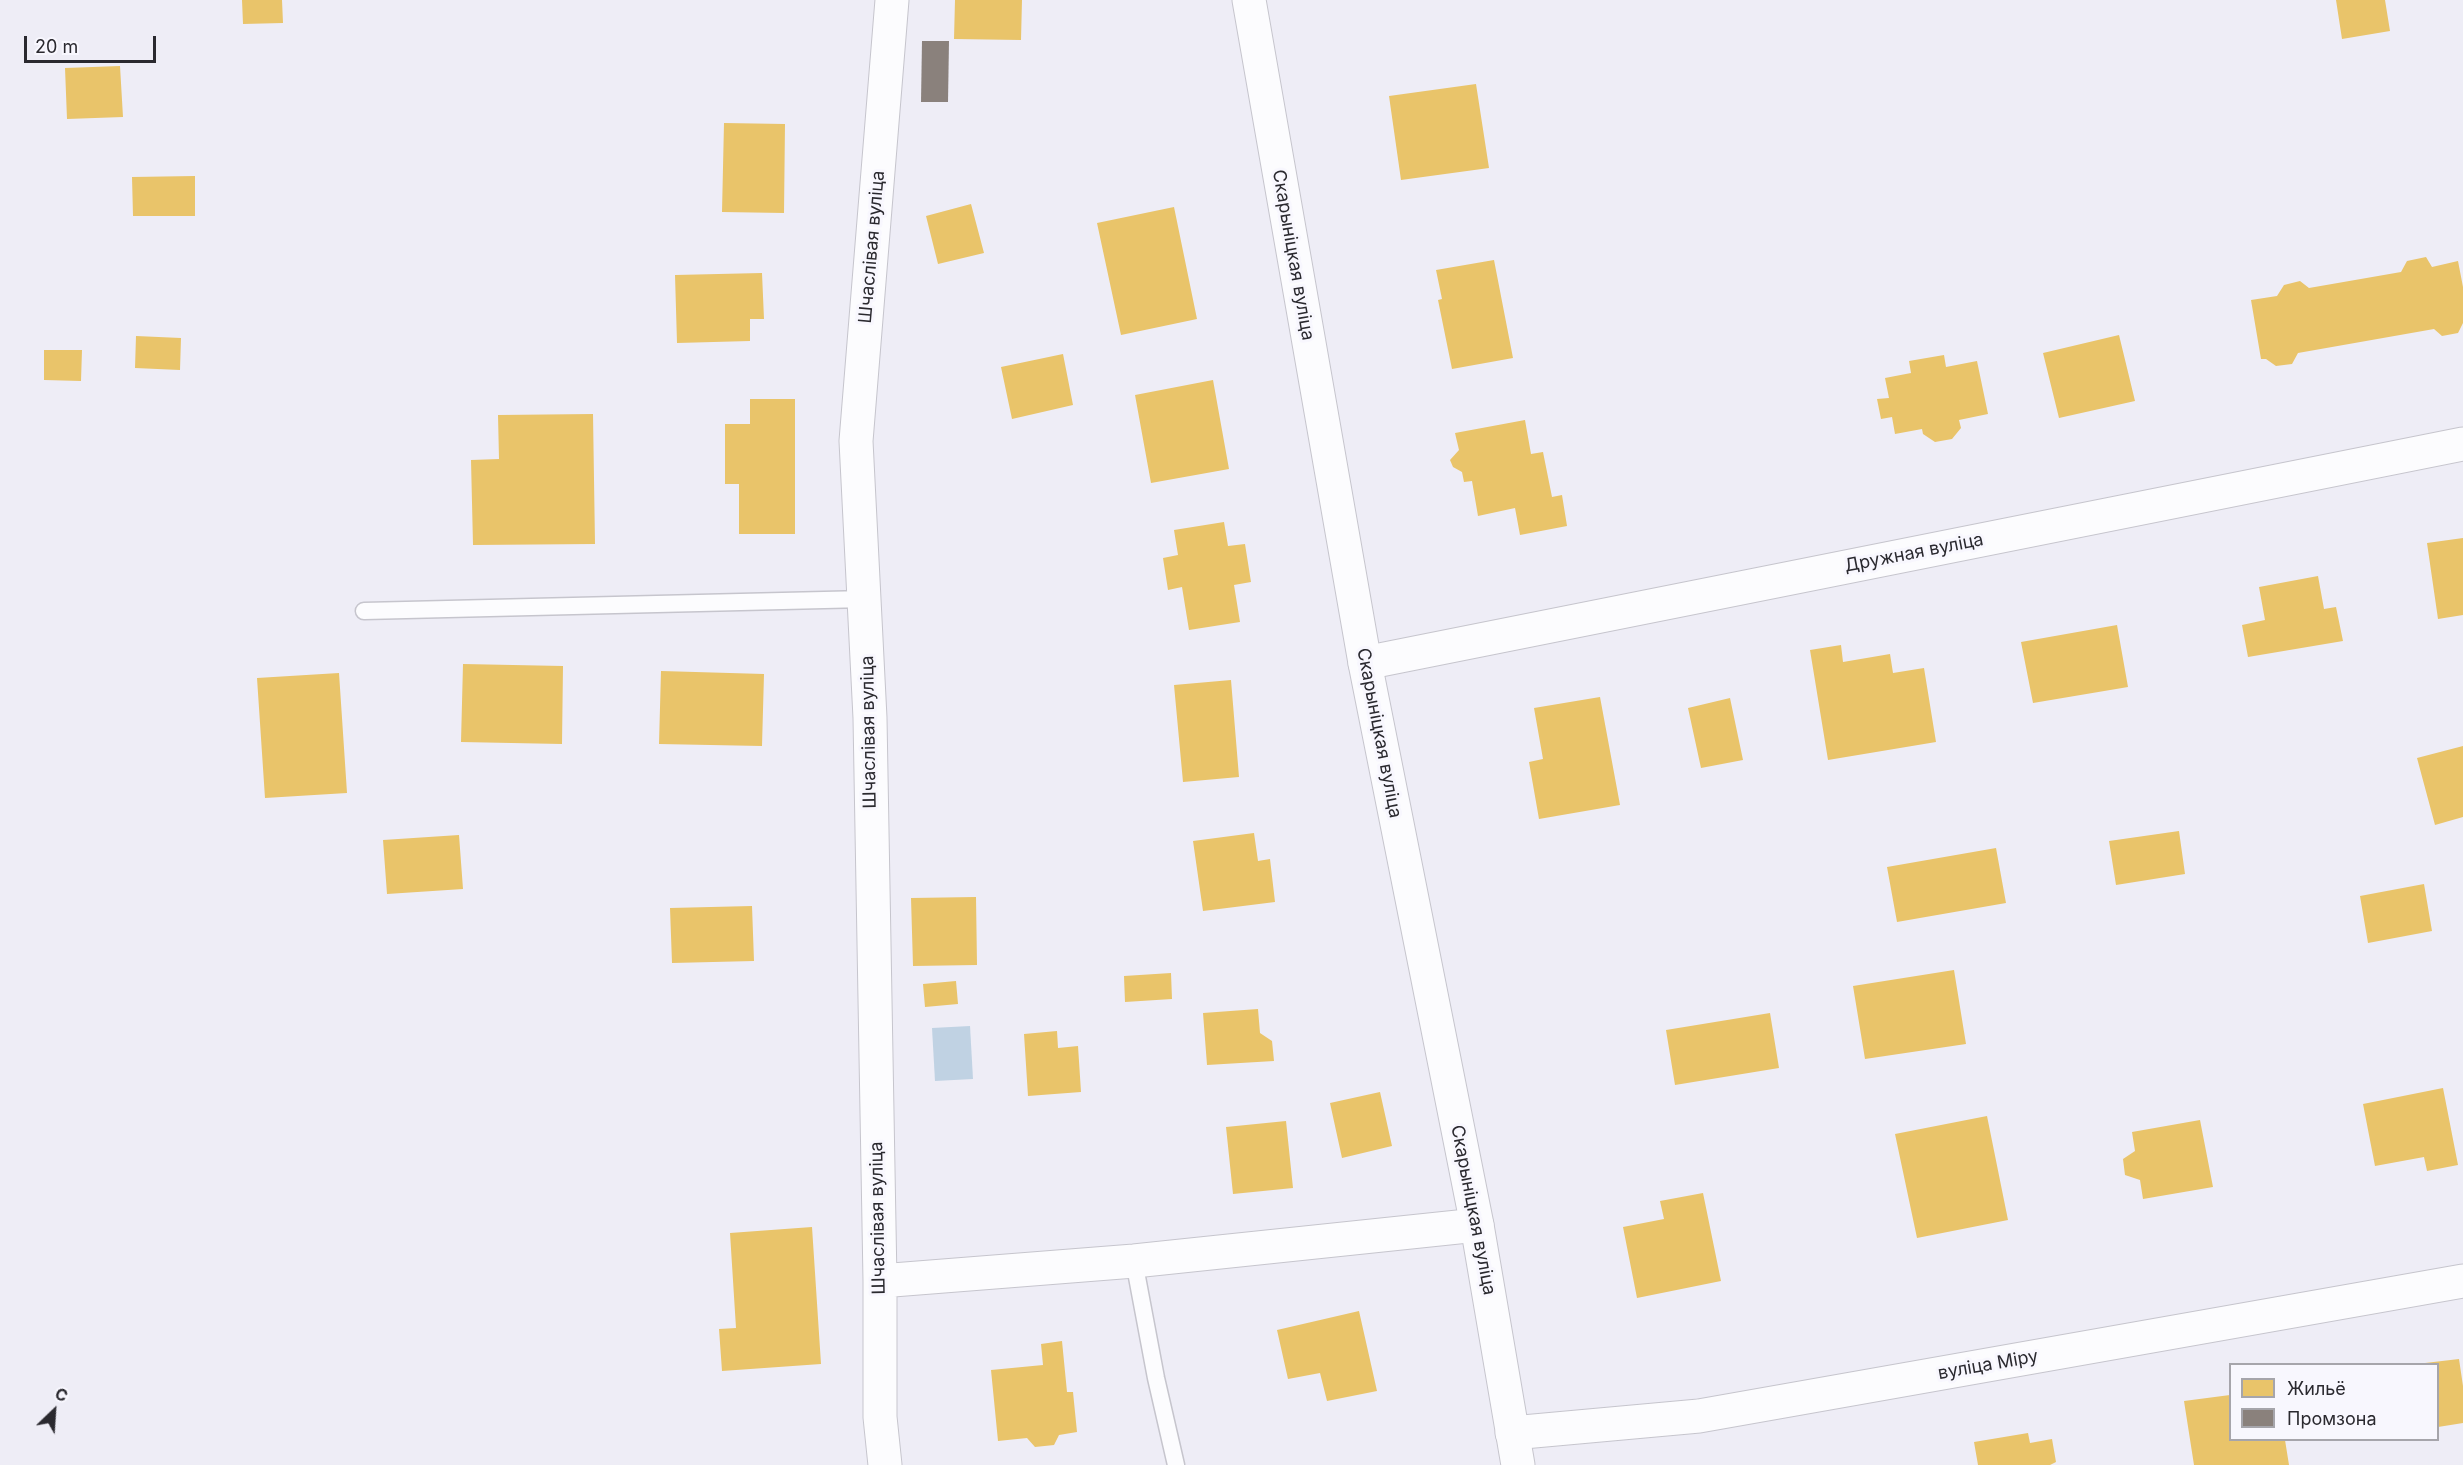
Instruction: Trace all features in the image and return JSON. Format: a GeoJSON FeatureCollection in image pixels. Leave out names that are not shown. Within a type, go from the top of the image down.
{"type":"FeatureCollection","features":[{"type":"Feature","properties":{"kind":"street","name":"Шчаслівая вуліца"},"geometry":{"type":"LineString","coordinates":[[885,1465],[880,1417],[880,1281],[870,718],[866,599],[856,441],[892,0]]}},
{"type":"Feature","properties":{"kind":"street","name":"Скарыніцкая вуліца"},"geometry":{"type":"LineString","coordinates":[[1249,0],[1365,663],[1477,1225],[1518,1465]]}},
{"type":"Feature","properties":{"kind":"street","name":"Дружная вуліца"},"geometry":{"type":"LineString","coordinates":[[1365,663],[2463,444]]}},
{"type":"Feature","properties":{"kind":"street"},"geometry":{"type":"LineString","coordinates":[[880,1281],[1134,1261],[1477,1225]]}},
{"type":"Feature","properties":{"kind":"street","name":"вуліца Міру"},"geometry":{"type":"LineString","coordinates":[[1512,1433],[1699,1416],[2463,1281]]}},
{"type":"Feature","properties":{"kind":"lane"},"geometry":{"type":"LineString","coordinates":[[364,611],[866,599]]}},
{"type":"Feature","properties":{"kind":"lane"},"geometry":{"type":"LineString","coordinates":[[1134,1261],[1156,1378],[1176,1465]]}},
{"type":"Feature","properties":{"kind":"water"},"geometry":{"type":"Polygon","coordinates":[[[970,1026],[973,1079],[935,1081],[932,1028],[970,1026]]]}},
{"type":"Feature","properties":{"kind":"building: Жильё"},"geometry":{"type":"Polygon","coordinates":[[[242,0],[282,0],[283,23],[243,24],[242,0]]]}},
{"type":"Feature","properties":{"kind":"building: Жильё"},"geometry":{"type":"Polygon","coordinates":[[[955,0],[1022,0],[1021,40],[954,39],[955,0]]]}},
{"type":"Feature","properties":{"kind":"building: Жильё"},"geometry":{"type":"Polygon","coordinates":[[[2336,0],[2385,0],[2390,31],[2342,39],[2336,0]]]}},
{"type":"Feature","properties":{"kind":"building: Жильё"},"geometry":{"type":"Polygon","coordinates":[[[120,66],[123,117],[67,119],[65,68],[120,66]]]}},
{"type":"Feature","properties":{"kind":"building: Жильё"},"geometry":{"type":"Polygon","coordinates":[[[1476,84],[1489,168],[1401,180],[1389,96],[1476,84]]]}},
{"type":"Feature","properties":{"kind":"building: Жильё"},"geometry":{"type":"Polygon","coordinates":[[[724,123],[785,124],[784,213],[722,212],[724,123]]]}},
{"type":"Feature","properties":{"kind":"building: Жильё"},"geometry":{"type":"Polygon","coordinates":[[[195,176],[195,216],[133,216],[132,177],[195,176]]]}},
{"type":"Feature","properties":{"kind":"building: Жильё"},"geometry":{"type":"Polygon","coordinates":[[[971,204],[984,253],[938,264],[926,216],[971,204]]]}},
{"type":"Feature","properties":{"kind":"building: Жильё"},"geometry":{"type":"Polygon","coordinates":[[[1174,207],[1197,319],[1121,335],[1097,223],[1174,207]]]}},
{"type":"Feature","properties":{"kind":"building: Жильё"},"geometry":{"type":"Polygon","coordinates":[[[2426,257],[2432,267],[2458,261],[2463,287],[2463,323],[2458,333],[2442,336],[2434,329],[2298,353],[2292,364],[2276,366],[2266,359],[2261,359],[2251,300],[2277,296],[2284,285],[2300,281],[2309,288],[2401,272],[2407,261],[2426,257]]]}},
{"type":"Feature","properties":{"kind":"building: Жильё"},"geometry":{"type":"Polygon","coordinates":[[[1494,260],[1513,358],[1452,369],[1438,300],[1442,299],[1436,270],[1494,260]]]}},
{"type":"Feature","properties":{"kind":"building: Жильё"},"geometry":{"type":"Polygon","coordinates":[[[762,273],[764,319],[750,319],[750,341],[677,343],[675,275],[762,273]]]}},
{"type":"Feature","properties":{"kind":"building: Жильё"},"geometry":{"type":"Polygon","coordinates":[[[2119,335],[2135,401],[2059,418],[2043,353],[2119,335]]]}},
{"type":"Feature","properties":{"kind":"building: Жильё"},"geometry":{"type":"Polygon","coordinates":[[[136,336],[181,338],[180,370],[135,368],[136,336]]]}},
{"type":"Feature","properties":{"kind":"building: Жильё"},"geometry":{"type":"Polygon","coordinates":[[[44,350],[82,350],[81,381],[44,380],[44,350]]]}},
{"type":"Feature","properties":{"kind":"building: Жильё"},"geometry":{"type":"Polygon","coordinates":[[[1063,354],[1073,405],[1012,419],[1001,367],[1063,354]]]}},
{"type":"Feature","properties":{"kind":"building: Жильё"},"geometry":{"type":"Polygon","coordinates":[[[1944,355],[1946,367],[1977,361],[1988,414],[1959,420],[1961,428],[1952,439],[1935,442],[1923,434],[1922,429],[1895,434],[1892,417],[1881,419],[1877,399],[1889,398],[1885,378],[1911,373],[1909,361],[1944,355]]]}},
{"type":"Feature","properties":{"kind":"building: Жильё"},"geometry":{"type":"Polygon","coordinates":[[[1213,380],[1229,469],[1151,483],[1135,395],[1213,380]]]}},
{"type":"Feature","properties":{"kind":"building: Жильё"},"geometry":{"type":"Polygon","coordinates":[[[750,399],[795,399],[795,534],[739,534],[739,484],[725,484],[725,424],[750,424],[750,399]]]}},
{"type":"Feature","properties":{"kind":"building: Жильё"},"geometry":{"type":"Polygon","coordinates":[[[593,414],[595,544],[473,545],[471,460],[499,459],[498,415],[593,414]]]}},
{"type":"Feature","properties":{"kind":"building: Жильё"},"geometry":{"type":"Polygon","coordinates":[[[1525,420],[1531,454],[1543,452],[1552,497],[1562,495],[1567,526],[1520,535],[1515,508],[1478,516],[1472,481],[1464,482],[1462,472],[1453,467],[1450,460],[1459,450],[1455,433],[1525,420]]]}},
{"type":"Feature","properties":{"kind":"building: Жильё"},"geometry":{"type":"Polygon","coordinates":[[[1224,522],[1228,546],[1245,544],[1251,582],[1234,585],[1240,622],[1189,630],[1182,587],[1168,590],[1163,558],[1178,555],[1174,530],[1224,522]]]}},
{"type":"Feature","properties":{"kind":"building: Жильё"},"geometry":{"type":"Polygon","coordinates":[[[2463,538],[2463,615],[2438,619],[2427,543],[2463,538]]]}},
{"type":"Feature","properties":{"kind":"building: Жильё"},"geometry":{"type":"Polygon","coordinates":[[[2318,576],[2324,609],[2336,607],[2343,641],[2248,657],[2242,625],[2265,620],[2259,587],[2318,576]]]}},
{"type":"Feature","properties":{"kind":"building: Жильё"},"geometry":{"type":"Polygon","coordinates":[[[2117,625],[2128,687],[2033,703],[2021,642],[2117,625]]]}},
{"type":"Feature","properties":{"kind":"building: Жильё"},"geometry":{"type":"Polygon","coordinates":[[[1841,645],[1843,662],[1890,654],[1893,673],[1924,668],[1936,742],[1828,760],[1810,650],[1841,645]]]}},
{"type":"Feature","properties":{"kind":"building: Жильё"},"geometry":{"type":"Polygon","coordinates":[[[463,664],[563,666],[562,744],[461,742],[463,664]]]}},
{"type":"Feature","properties":{"kind":"building: Жильё"},"geometry":{"type":"Polygon","coordinates":[[[661,671],[764,674],[762,746],[659,744],[661,671]]]}},
{"type":"Feature","properties":{"kind":"building: Жильё"},"geometry":{"type":"Polygon","coordinates":[[[339,673],[347,793],[265,798],[257,678],[339,673]]]}},
{"type":"Feature","properties":{"kind":"building: Жильё"},"geometry":{"type":"Polygon","coordinates":[[[1231,680],[1239,777],[1183,782],[1174,685],[1231,680]]]}},
{"type":"Feature","properties":{"kind":"building: Жильё"},"geometry":{"type":"Polygon","coordinates":[[[1600,697],[1620,805],[1539,819],[1529,762],[1543,759],[1534,708],[1600,697]]]}},
{"type":"Feature","properties":{"kind":"building: Жильё"},"geometry":{"type":"Polygon","coordinates":[[[1730,698],[1743,760],[1701,768],[1688,708],[1730,698]]]}},
{"type":"Feature","properties":{"kind":"building: Жильё"},"geometry":{"type":"Polygon","coordinates":[[[2463,746],[2463,817],[2435,825],[2417,758],[2463,746]]]}},
{"type":"Feature","properties":{"kind":"building: Жильё"},"geometry":{"type":"Polygon","coordinates":[[[2179,831],[2185,874],[2116,885],[2109,841],[2179,831]]]}},
{"type":"Feature","properties":{"kind":"building: Жильё"},"geometry":{"type":"Polygon","coordinates":[[[1254,833],[1258,861],[1270,859],[1275,902],[1203,911],[1193,841],[1254,833]]]}},
{"type":"Feature","properties":{"kind":"building: Жильё"},"geometry":{"type":"Polygon","coordinates":[[[459,835],[463,889],[387,894],[383,840],[459,835]]]}},
{"type":"Feature","properties":{"kind":"building: Жильё"},"geometry":{"type":"Polygon","coordinates":[[[1996,848],[2006,903],[1897,922],[1887,867],[1996,848]]]}},
{"type":"Feature","properties":{"kind":"building: Жильё"},"geometry":{"type":"Polygon","coordinates":[[[2424,884],[2432,931],[2368,943],[2360,896],[2424,884]]]}},
{"type":"Feature","properties":{"kind":"building: Жильё"},"geometry":{"type":"Polygon","coordinates":[[[976,897],[977,965],[913,966],[911,898],[976,897]]]}},
{"type":"Feature","properties":{"kind":"building: Жильё"},"geometry":{"type":"Polygon","coordinates":[[[752,906],[754,961],[672,963],[670,908],[752,906]]]}},
{"type":"Feature","properties":{"kind":"building: Жильё"},"geometry":{"type":"Polygon","coordinates":[[[1954,970],[1966,1044],[1865,1059],[1853,986],[1954,970]]]}},
{"type":"Feature","properties":{"kind":"building: Жильё"},"geometry":{"type":"Polygon","coordinates":[[[1171,973],[1172,999],[1125,1002],[1124,976],[1171,973]]]}},
{"type":"Feature","properties":{"kind":"building: Жильё"},"geometry":{"type":"Polygon","coordinates":[[[956,981],[958,1004],[925,1007],[923,984],[956,981]]]}},
{"type":"Feature","properties":{"kind":"building: Жильё"},"geometry":{"type":"Polygon","coordinates":[[[1258,1009],[1260,1033],[1272,1041],[1274,1061],[1207,1065],[1203,1013],[1258,1009]]]}},
{"type":"Feature","properties":{"kind":"building: Жильё"},"geometry":{"type":"Polygon","coordinates":[[[1770,1013],[1779,1068],[1675,1085],[1666,1030],[1770,1013]]]}},
{"type":"Feature","properties":{"kind":"building: Жильё"},"geometry":{"type":"Polygon","coordinates":[[[1057,1031],[1058,1048],[1078,1046],[1081,1092],[1028,1096],[1024,1034],[1057,1031]]]}},
{"type":"Feature","properties":{"kind":"building: Жильё"},"geometry":{"type":"Polygon","coordinates":[[[2443,1088],[2458,1165],[2427,1171],[2424,1157],[2375,1166],[2363,1104],[2443,1088]]]}},
{"type":"Feature","properties":{"kind":"building: Жильё"},"geometry":{"type":"Polygon","coordinates":[[[1380,1092],[1392,1146],[1342,1158],[1330,1103],[1380,1092]]]}},
{"type":"Feature","properties":{"kind":"building: Жильё"},"geometry":{"type":"Polygon","coordinates":[[[1987,1116],[2008,1220],[1917,1238],[1895,1134],[1987,1116]]]}},
{"type":"Feature","properties":{"kind":"building: Жильё"},"geometry":{"type":"Polygon","coordinates":[[[2200,1120],[2213,1187],[2143,1199],[2140,1180],[2125,1175],[2123,1159],[2135,1151],[2132,1132],[2200,1120]]]}},
{"type":"Feature","properties":{"kind":"building: Жильё"},"geometry":{"type":"Polygon","coordinates":[[[1286,1121],[1293,1188],[1233,1194],[1226,1127],[1286,1121]]]}},
{"type":"Feature","properties":{"kind":"building: Жильё"},"geometry":{"type":"Polygon","coordinates":[[[1703,1193],[1721,1281],[1637,1298],[1623,1227],[1664,1219],[1660,1201],[1703,1193]]]}},
{"type":"Feature","properties":{"kind":"building: Жильё"},"geometry":{"type":"Polygon","coordinates":[[[812,1227],[821,1364],[722,1371],[719,1329],[736,1328],[730,1233],[812,1227]]]}},
{"type":"Feature","properties":{"kind":"building: Жильё"},"geometry":{"type":"Polygon","coordinates":[[[1359,1311],[1377,1391],[1327,1401],[1320,1373],[1288,1379],[1277,1330],[1359,1311]]]}},
{"type":"Feature","properties":{"kind":"building: Жильё"},"geometry":{"type":"Polygon","coordinates":[[[1062,1341],[1067,1392],[1073,1392],[1077,1432],[1059,1435],[1054,1445],[1035,1447],[1027,1438],[998,1441],[991,1370],[1043,1365],[1041,1344],[1062,1341]]]}},
{"type":"Feature","properties":{"kind":"building: Жильё"},"geometry":{"type":"Polygon","coordinates":[[[2459,1359],[2463,1386],[2463,1423],[2439,1427],[2439,1363],[2425,1363],[2459,1359]]]}},
{"type":"Feature","properties":{"kind":"building: Жильё"},"geometry":{"type":"Polygon","coordinates":[[[2229,1395],[2229,1441],[2285,1441],[2289,1465],[2194,1465],[2184,1401],[2229,1395]]]}},
{"type":"Feature","properties":{"kind":"building: Жильё"},"geometry":{"type":"Polygon","coordinates":[[[2028,1433],[2030,1443],[2052,1439],[2056,1462],[2050,1465],[1978,1465],[1974,1442],[2028,1433]]]}},
{"type":"Feature","properties":{"kind":"building: Промзона"},"geometry":{"type":"Polygon","coordinates":[[[922,41],[949,41],[948,102],[921,102],[922,41]]]}}]}
